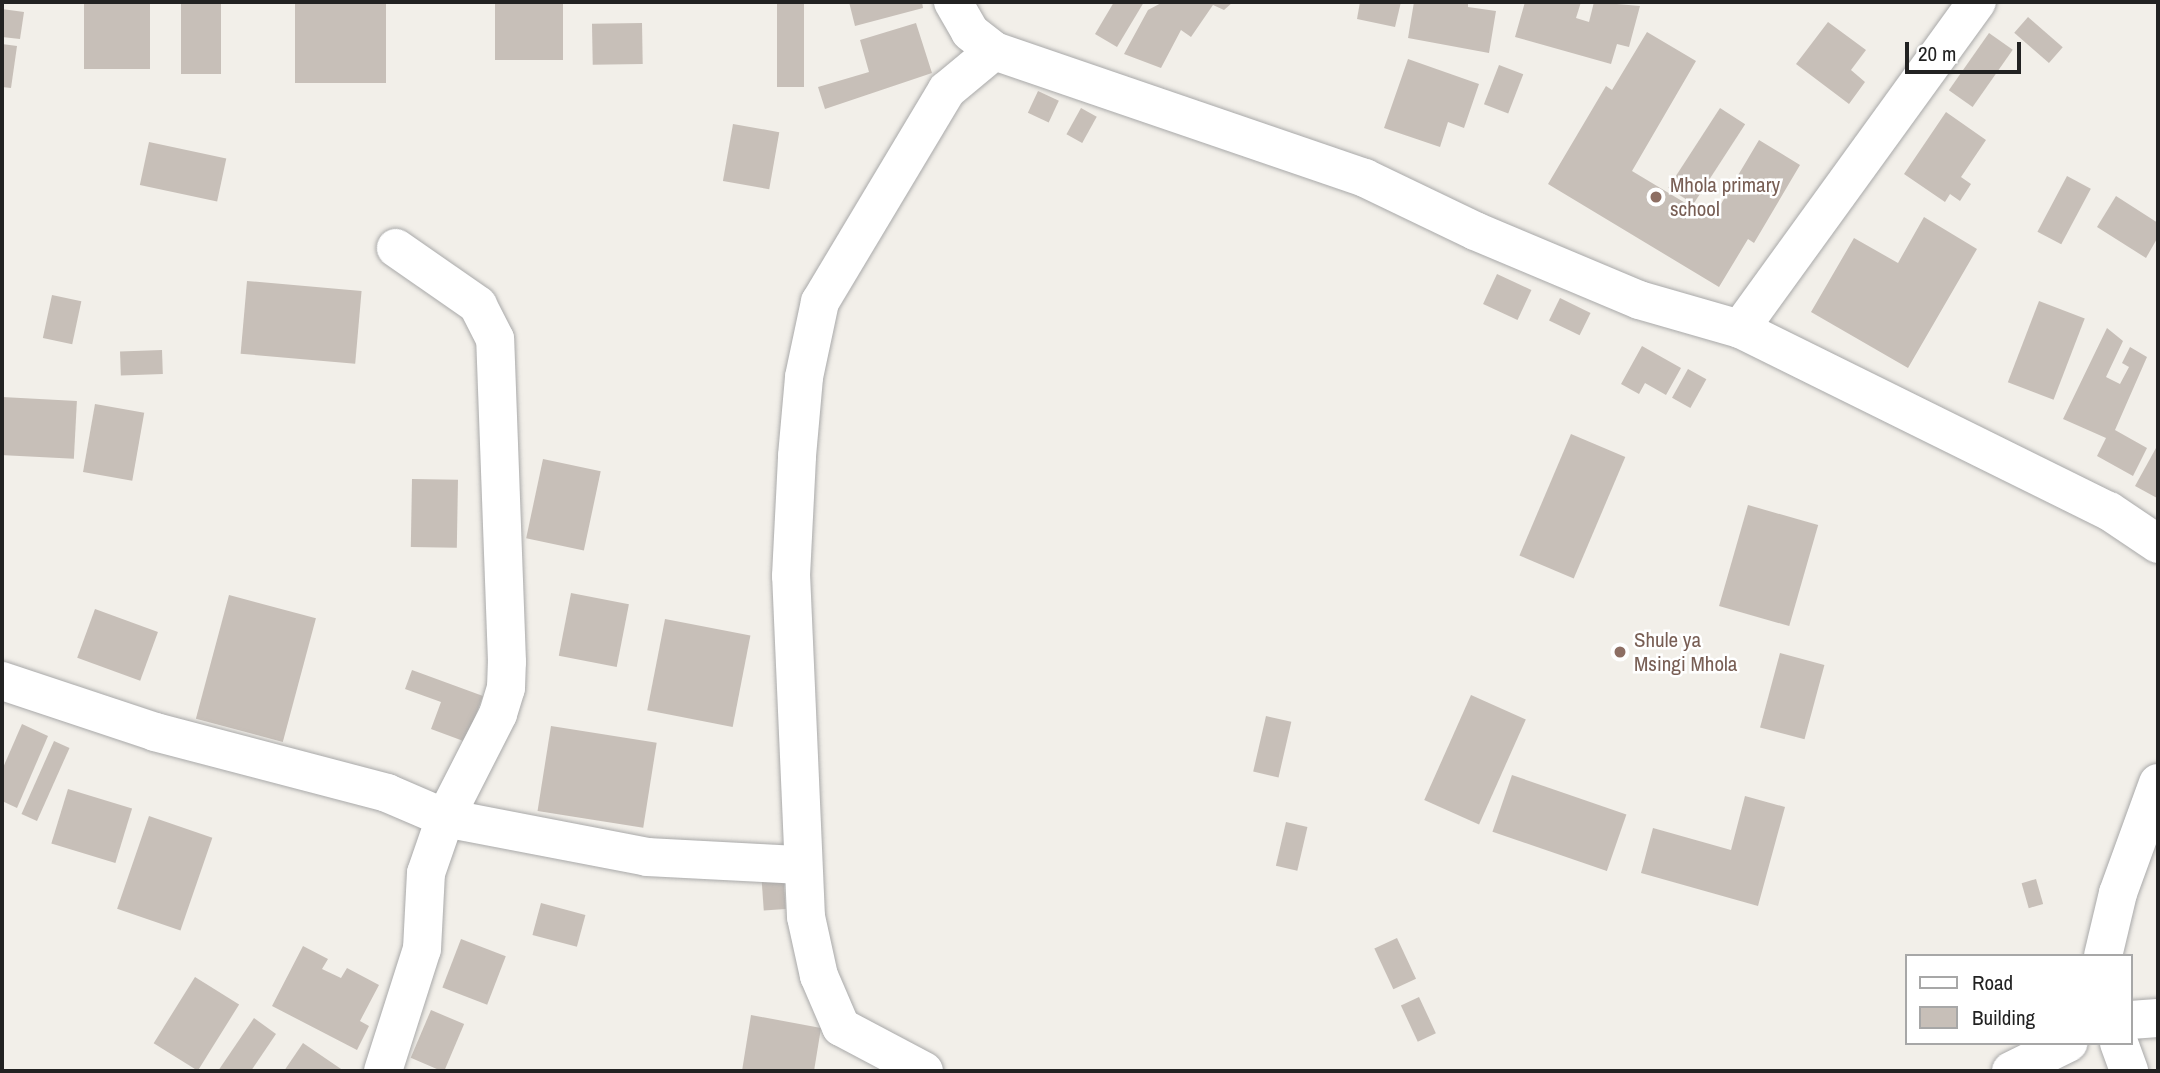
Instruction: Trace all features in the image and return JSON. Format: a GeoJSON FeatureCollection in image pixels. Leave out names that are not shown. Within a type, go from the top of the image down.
{"type":"FeatureCollection","features":[{"type":"Feature","properties":{"kind":"street"},"geometry":{"type":"LineString","coordinates":[[953,2],[970,32],[994,51],[1365,178],[1475,231],[1639,300],[1740,329],[2109,511],[2158,544]]}},
{"type":"Feature","properties":{"kind":"street"},"geometry":{"type":"LineString","coordinates":[[1740,329],[1809,227],[1977,2]]}},
{"type":"Feature","properties":{"kind":"street"},"geometry":{"type":"LineString","coordinates":[[924,1071],[836,1020],[819,976],[806,918],[791,576],[804,377],[820,302],[947,90],[994,51]]}},
{"type":"Feature","properties":{"kind":"street"},"geometry":{"type":"LineString","coordinates":[[383,1071],[422,949],[426,873],[446,818],[475,764],[506,688],[497,475],[499,363],[495,340],[478,305],[396,247]]}},
{"type":"Feature","properties":{"kind":"street"},"geometry":{"type":"LineString","coordinates":[[2,681],[155,732],[387,793],[446,818],[647,857],[802,865]]}},
{"type":"Feature","properties":{"kind":"street"},"geometry":{"type":"LineString","coordinates":[[2103,954],[2118,892],[2158,783]]}},
{"type":"Feature","properties":{"kind":"street"},"geometry":{"type":"LineString","coordinates":[[2132,1020],[2158,1018]]}},
{"type":"Feature","properties":{"kind":"street"},"geometry":{"type":"LineString","coordinates":[[2011,1071],[2064,1045]]}},
{"type":"Feature","properties":{"kind":"street"},"geometry":{"type":"LineString","coordinates":[[2120,1045],[2129,1071]]}},
{"type":"Feature","properties":{"kind":"building"},"geometry":{"type":"Polygon","coordinates":[[[84,2],[150,2],[150,69],[84,69],[84,2]]]}},
{"type":"Feature","properties":{"kind":"building"},"geometry":{"type":"Polygon","coordinates":[[[181,2],[221,2],[221,74],[181,74],[181,2]]]}},
{"type":"Feature","properties":{"kind":"building"},"geometry":{"type":"Polygon","coordinates":[[[295,2],[386,2],[386,83],[295,83],[295,2]]]}},
{"type":"Feature","properties":{"kind":"building"},"geometry":{"type":"Polygon","coordinates":[[[495,2],[563,2],[563,60],[495,60],[495,2]]]}},
{"type":"Feature","properties":{"kind":"building"},"geometry":{"type":"Polygon","coordinates":[[[777,2],[804,2],[804,87],[777,87],[777,2]]]}},
{"type":"Feature","properties":{"kind":"building"},"geometry":{"type":"Polygon","coordinates":[[[849,2],[922,2],[923,8],[855,26],[849,2]]]}},
{"type":"Feature","properties":{"kind":"building"},"geometry":{"type":"Polygon","coordinates":[[[1114,2],[1144,2],[1117,47],[1095,34],[1114,2]]]}},
{"type":"Feature","properties":{"kind":"building"},"geometry":{"type":"Polygon","coordinates":[[[1163,2],[1233,2],[1224,10],[1213,5],[1191,37],[1181,30],[1161,68],[1124,54],[1148,10],[1163,2]]]}},
{"type":"Feature","properties":{"kind":"building"},"geometry":{"type":"Polygon","coordinates":[[[1360,2],[1401,2],[1395,27],[1357,19],[1360,2]]]}},
{"type":"Feature","properties":{"kind":"building"},"geometry":{"type":"Polygon","coordinates":[[[1414,2],[1468,2],[1468,7],[1496,11],[1489,53],[1408,38],[1414,2]]]}},
{"type":"Feature","properties":{"kind":"building"},"geometry":{"type":"Polygon","coordinates":[[[1525,2],[1581,2],[1576,18],[1589,22],[1594,2],[1640,6],[1629,47],[1617,44],[1611,64],[1515,37],[1525,2]]]}},
{"type":"Feature","properties":{"kind":"building"},"geometry":{"type":"Polygon","coordinates":[[[2,9],[24,12],[20,39],[2,37],[2,9]]]}},
{"type":"Feature","properties":{"kind":"building"},"geometry":{"type":"Polygon","coordinates":[[[2028,17],[2063,47],[2049,63],[2014,33],[2028,17]]]}},
{"type":"Feature","properties":{"kind":"building"},"geometry":{"type":"Polygon","coordinates":[[[1828,22],[1866,50],[1851,70],[1865,82],[1849,104],[1796,64],[1828,22]]]}},
{"type":"Feature","properties":{"kind":"building"},"geometry":{"type":"Polygon","coordinates":[[[642,23],[643,64],[593,65],[592,24],[642,23]]]}},
{"type":"Feature","properties":{"kind":"building"},"geometry":{"type":"Polygon","coordinates":[[[916,23],[932,73],[825,109],[818,87],[869,72],[860,40],[916,23]]]}},
{"type":"Feature","properties":{"kind":"building"},"geometry":{"type":"Polygon","coordinates":[[[1647,32],[1696,61],[1632,171],[1712,219],[1759,140],[1800,165],[1754,243],[1748,239],[1719,287],[1548,184],[1606,86],[1612,90],[1647,32]]]}},
{"type":"Feature","properties":{"kind":"building"},"geometry":{"type":"Polygon","coordinates":[[[1989,33],[2013,50],[1973,107],[1949,90],[1989,33]]]}},
{"type":"Feature","properties":{"kind":"building"},"geometry":{"type":"Polygon","coordinates":[[[2,44],[17,46],[11,88],[2,87],[2,44]]]}},
{"type":"Feature","properties":{"kind":"building"},"geometry":{"type":"Polygon","coordinates":[[[1408,59],[1479,84],[1464,128],[1448,122],[1440,147],[1384,128],[1408,59]]]}},
{"type":"Feature","properties":{"kind":"building"},"geometry":{"type":"Polygon","coordinates":[[[1499,65],[1523,74],[1508,114],[1484,104],[1499,65]]]}},
{"type":"Feature","properties":{"kind":"building"},"geometry":{"type":"Polygon","coordinates":[[[1038,91],[1059,101],[1049,122],[1028,113],[1038,91]]]}},
{"type":"Feature","properties":{"kind":"building"},"geometry":{"type":"Polygon","coordinates":[[[1081,108],[1097,117],[1082,143],[1066,134],[1081,108]]]}},
{"type":"Feature","properties":{"kind":"building"},"geometry":{"type":"Polygon","coordinates":[[[1720,108],[1745,124],[1693,204],[1668,188],[1720,108]]]}},
{"type":"Feature","properties":{"kind":"building"},"geometry":{"type":"Polygon","coordinates":[[[1946,112],[1986,140],[1961,177],[1971,184],[1960,201],[1950,194],[1945,202],[1904,174],[1946,112]]]}},
{"type":"Feature","properties":{"kind":"building"},"geometry":{"type":"Polygon","coordinates":[[[733,124],[779,132],[769,189],[723,181],[733,124]]]}},
{"type":"Feature","properties":{"kind":"building"},"geometry":{"type":"Polygon","coordinates":[[[149,142],[226,158],[217,201],[140,185],[149,142]]]}},
{"type":"Feature","properties":{"kind":"building"},"geometry":{"type":"Polygon","coordinates":[[[2067,176],[2091,189],[2061,244],[2037,232],[2067,176]]]}},
{"type":"Feature","properties":{"kind":"building"},"geometry":{"type":"Polygon","coordinates":[[[2116,196],[2158,223],[2158,237],[2146,258],[2097,227],[2116,196]]]}},
{"type":"Feature","properties":{"kind":"building"},"geometry":{"type":"Polygon","coordinates":[[[1924,217],[1977,249],[1908,368],[1811,312],[1854,238],[1898,263],[1924,217]]]}},
{"type":"Feature","properties":{"kind":"building"},"geometry":{"type":"Polygon","coordinates":[[[1497,274],[1531,290],[1517,320],[1483,304],[1497,274]]]}},
{"type":"Feature","properties":{"kind":"building"},"geometry":{"type":"Polygon","coordinates":[[[247,281],[362,291],[355,364],[241,354],[247,281]]]}},
{"type":"Feature","properties":{"kind":"building"},"geometry":{"type":"Polygon","coordinates":[[[52,295],[81,301],[72,344],[43,338],[52,295]]]}},
{"type":"Feature","properties":{"kind":"building"},"geometry":{"type":"Polygon","coordinates":[[[1560,298],[1591,313],[1580,335],[1549,320],[1560,298]]]}},
{"type":"Feature","properties":{"kind":"building"},"geometry":{"type":"Polygon","coordinates":[[[2039,301],[2085,319],[2054,400],[2008,382],[2039,301]]]}},
{"type":"Feature","properties":{"kind":"building"},"geometry":{"type":"Polygon","coordinates":[[[2107,328],[2123,341],[2106,377],[2120,384],[2129,367],[2122,363],[2130,347],[2147,357],[2115,430],[2147,448],[2133,476],[2097,456],[2106,438],[2063,419],[2107,328]]]}},
{"type":"Feature","properties":{"kind":"building"},"geometry":{"type":"Polygon","coordinates":[[[1642,346],[1681,368],[1666,395],[1645,383],[1639,394],[1621,384],[1642,346]]]}},
{"type":"Feature","properties":{"kind":"building"},"geometry":{"type":"Polygon","coordinates":[[[162,350],[163,374],[121,375],[120,351],[162,350]]]}},
{"type":"Feature","properties":{"kind":"building"},"geometry":{"type":"Polygon","coordinates":[[[1688,369],[1706,379],[1690,408],[1672,398],[1688,369]]]}},
{"type":"Feature","properties":{"kind":"building"},"geometry":{"type":"Polygon","coordinates":[[[2,397],[77,401],[74,459],[2,455],[2,397]]]}},
{"type":"Feature","properties":{"kind":"building"},"geometry":{"type":"Polygon","coordinates":[[[95,404],[144,413],[132,481],[83,472],[95,404]]]}},
{"type":"Feature","properties":{"kind":"building"},"geometry":{"type":"Polygon","coordinates":[[[1571,434],[1625,457],[1574,579],[1519,556],[1571,434]]]}},
{"type":"Feature","properties":{"kind":"building"},"geometry":{"type":"Polygon","coordinates":[[[2156,448],[2158,450],[2157,498],[2135,486],[2156,448]]]}},
{"type":"Feature","properties":{"kind":"building"},"geometry":{"type":"Polygon","coordinates":[[[543,459],[601,471],[584,550],[526,538],[543,459]]]}},
{"type":"Feature","properties":{"kind":"building"},"geometry":{"type":"Polygon","coordinates":[[[412,479],[458,480],[457,548],[411,547],[412,479]]]}},
{"type":"Feature","properties":{"kind":"building"},"geometry":{"type":"Polygon","coordinates":[[[1748,505],[1818,525],[1789,626],[1719,606],[1748,505]]]}},
{"type":"Feature","properties":{"kind":"building"},"geometry":{"type":"Polygon","coordinates":[[[571,593],[629,604],[617,667],[559,656],[571,593]]]}},
{"type":"Feature","properties":{"kind":"building"},"geometry":{"type":"Polygon","coordinates":[[[229,595],[316,618],[283,742],[196,719],[229,595]]]}},
{"type":"Feature","properties":{"kind":"building"},"geometry":{"type":"Polygon","coordinates":[[[95,609],[158,632],[140,681],[77,658],[95,609]]]}},
{"type":"Feature","properties":{"kind":"building"},"geometry":{"type":"Polygon","coordinates":[[[665,619],[750,636],[733,727],[647,710],[665,619]]]}},
{"type":"Feature","properties":{"kind":"building"},"geometry":{"type":"Polygon","coordinates":[[[1780,653],[1824,665],[1805,739],[1760,727],[1780,653]]]}},
{"type":"Feature","properties":{"kind":"building"},"geometry":{"type":"Polygon","coordinates":[[[412,670],[483,696],[466,742],[431,729],[441,702],[405,689],[412,670]]]}},
{"type":"Feature","properties":{"kind":"building"},"geometry":{"type":"Polygon","coordinates":[[[1471,695],[1526,719],[1479,824],[1424,800],[1471,695]]]}},
{"type":"Feature","properties":{"kind":"building"},"geometry":{"type":"Polygon","coordinates":[[[1266,716],[1291,722],[1279,777],[1253,772],[1266,716]]]}},
{"type":"Feature","properties":{"kind":"building"},"geometry":{"type":"Polygon","coordinates":[[[22,724],[48,736],[17,808],[2,801],[2,770],[22,724]]]}},
{"type":"Feature","properties":{"kind":"building"},"geometry":{"type":"Polygon","coordinates":[[[551,726],[657,743],[643,828],[538,811],[551,726]]]}},
{"type":"Feature","properties":{"kind":"building"},"geometry":{"type":"Polygon","coordinates":[[[54,741],[70,748],[37,821],[21,814],[54,741]]]}},
{"type":"Feature","properties":{"kind":"building"},"geometry":{"type":"Polygon","coordinates":[[[1512,775],[1626,814],[1607,871],[1492,832],[1512,775]]]}},
{"type":"Feature","properties":{"kind":"building"},"geometry":{"type":"Polygon","coordinates":[[[68,789],[132,809],[115,863],[51,844],[68,789]]]}},
{"type":"Feature","properties":{"kind":"building"},"geometry":{"type":"Polygon","coordinates":[[[1745,796],[1785,807],[1758,906],[1641,873],[1653,828],[1731,850],[1745,796]]]}},
{"type":"Feature","properties":{"kind":"building"},"geometry":{"type":"Polygon","coordinates":[[[149,816],[212,838],[180,930],[117,909],[149,816]]]}},
{"type":"Feature","properties":{"kind":"building"},"geometry":{"type":"Polygon","coordinates":[[[1286,822],[1307,827],[1297,871],[1276,866],[1286,822]]]}},
{"type":"Feature","properties":{"kind":"building"},"geometry":{"type":"Polygon","coordinates":[[[783,870],[786,909],[764,910],[761,872],[783,870]]]}},
{"type":"Feature","properties":{"kind":"building"},"geometry":{"type":"Polygon","coordinates":[[[2036,879],[2043,904],[2029,908],[2022,883],[2036,879]]]}},
{"type":"Feature","properties":{"kind":"building"},"geometry":{"type":"Polygon","coordinates":[[[541,903],[585,915],[577,947],[532,935],[541,903]]]}},
{"type":"Feature","properties":{"kind":"building"},"geometry":{"type":"Polygon","coordinates":[[[1397,938],[1416,979],[1393,989],[1374,949],[1397,938]]]}},
{"type":"Feature","properties":{"kind":"building"},"geometry":{"type":"Polygon","coordinates":[[[461,939],[506,956],[487,1005],[442,988],[461,939]]]}},
{"type":"Feature","properties":{"kind":"building"},"geometry":{"type":"Polygon","coordinates":[[[303,946],[328,959],[322,969],[341,978],[347,968],[379,985],[360,1021],[369,1026],[357,1050],[272,1006],[303,946]]]}},
{"type":"Feature","properties":{"kind":"building"},"geometry":{"type":"Polygon","coordinates":[[[195,977],[239,1005],[198,1071],[154,1043],[195,977]]]}},
{"type":"Feature","properties":{"kind":"building"},"geometry":{"type":"Polygon","coordinates":[[[1419,997],[1436,1033],[1418,1042],[1401,1005],[1419,997]]]}},
{"type":"Feature","properties":{"kind":"building"},"geometry":{"type":"Polygon","coordinates":[[[431,1010],[464,1024],[444,1071],[411,1058],[431,1010]]]}},
{"type":"Feature","properties":{"kind":"building"},"geometry":{"type":"Polygon","coordinates":[[[751,1015],[821,1028],[814,1071],[742,1071],[751,1015]]]}},
{"type":"Feature","properties":{"kind":"building"},"geometry":{"type":"Polygon","coordinates":[[[254,1018],[276,1034],[251,1071],[218,1071],[254,1018]]]}},
{"type":"Feature","properties":{"kind":"building"},"geometry":{"type":"Polygon","coordinates":[[[303,1043],[344,1071],[284,1071],[303,1043]]]}},
{"type":"Feature","properties":{"kind":"place","name":"Mhola primary school"},"geometry":{"type":"Point","coordinates":[1656,197]}},
{"type":"Feature","properties":{"kind":"place","name":"Shule ya Msingi Mhola"},"geometry":{"type":"Point","coordinates":[1620,652]}}]}
